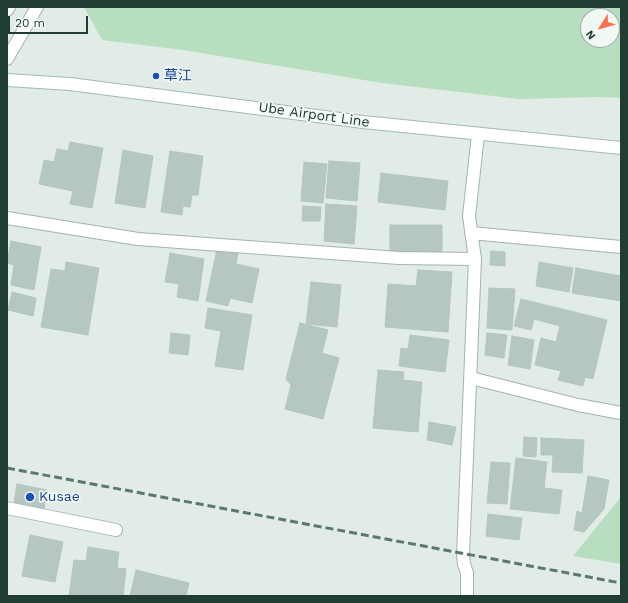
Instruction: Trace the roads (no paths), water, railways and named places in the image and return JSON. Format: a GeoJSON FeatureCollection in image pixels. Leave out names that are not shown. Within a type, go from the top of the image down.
{"type":"FeatureCollection","features":[{"type":"Feature","properties":{"kind":"street"},"geometry":{"type":"LineString","coordinates":[[7,59],[37,7]]}},
{"type":"Feature","properties":{"kind":"street","name":"Ube Airport Line"},"geometry":{"type":"LineString","coordinates":[[7,80],[78,85],[363,122],[478,135],[621,148]]}},
{"type":"Feature","properties":{"kind":"street"},"geometry":{"type":"LineString","coordinates":[[467,596],[467,573],[463,555],[471,378],[470,349],[475,259],[469,216],[478,135]]}},
{"type":"Feature","properties":{"kind":"street"},"geometry":{"type":"LineString","coordinates":[[7,218],[85,231],[153,240],[400,258],[475,259]]}},
{"type":"Feature","properties":{"kind":"street"},"geometry":{"type":"LineString","coordinates":[[471,233],[621,248]]}},
{"type":"Feature","properties":{"kind":"street"},"geometry":{"type":"LineString","coordinates":[[471,378],[578,405],[621,413]]}},
{"type":"Feature","properties":{"kind":"street"},"geometry":{"type":"LineString","coordinates":[[7,508],[116,530]]}},
{"type":"Feature","properties":{"kind":"railway"},"geometry":{"type":"LineString","coordinates":[[7,468],[621,583]]}},
{"type":"Feature","properties":{"kind":"place","name":"草江"},"geometry":{"type":"Point","coordinates":[156,76]}},
{"type":"Feature","properties":{"kind":"place","name":"Kusae"},"geometry":{"type":"Point","coordinates":[30,497]}}]}
